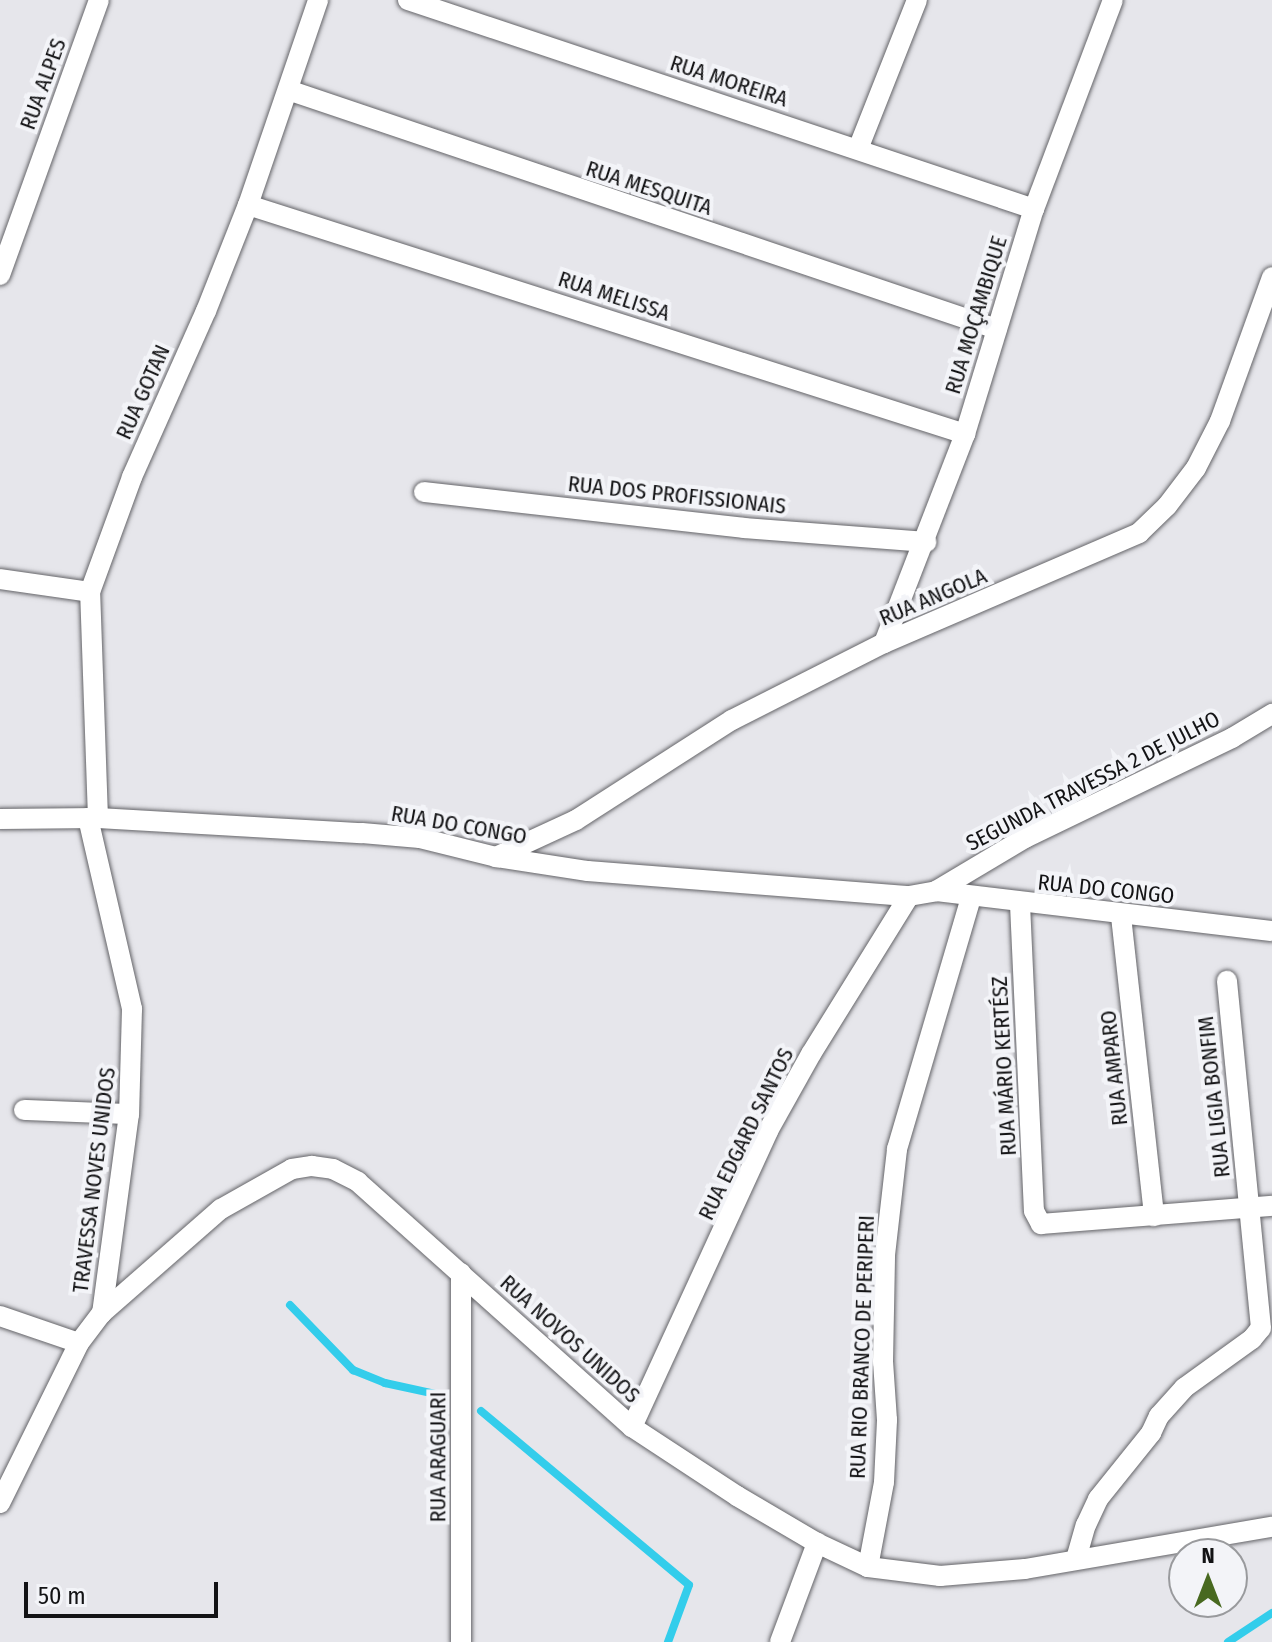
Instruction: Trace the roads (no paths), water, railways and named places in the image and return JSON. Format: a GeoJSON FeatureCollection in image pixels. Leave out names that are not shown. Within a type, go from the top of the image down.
{"type":"FeatureCollection","features":[{"type":"Feature","properties":{"kind":"street","name":"RUA ALPES"},"geometry":{"type":"LineString","coordinates":[[0,275],[99,0]]}},
{"type":"Feature","properties":{"kind":"street","name":"RUA GOTAN"},"geometry":{"type":"LineString","coordinates":[[93,818],[90,592],[132,477],[206,311],[248,205],[318,0]]}},
{"type":"Feature","properties":{"kind":"street","name":"RUA MOREIRA"},"geometry":{"type":"LineString","coordinates":[[408,0],[1034,209]]}},
{"type":"Feature","properties":{"kind":"street"},"geometry":{"type":"LineString","coordinates":[[858,149],[917,0]]}},
{"type":"Feature","properties":{"kind":"street","name":"RUA MOÇAMBIQUE"},"geometry":{"type":"LineString","coordinates":[[884,643],[926,542],[965,434],[1034,209],[1113,0]]}},
{"type":"Feature","properties":{"kind":"street","name":"RUA MESQUITA"},"geometry":{"type":"LineString","coordinates":[[288,90],[997,329]]}},
{"type":"Feature","properties":{"kind":"street","name":"RUA MELISSA"},"geometry":{"type":"LineString","coordinates":[[248,205],[965,434]]}},
{"type":"Feature","properties":{"kind":"street","name":"RUA ANGOLA"},"geometry":{"type":"LineString","coordinates":[[496,857],[576,820],[732,720],[884,643],[1139,533],[1167,506],[1196,468],[1267,312],[1272,277]]}},
{"type":"Feature","properties":{"kind":"street","name":"RUA DOS PROFISSIONAIS"},"geometry":{"type":"LineString","coordinates":[[424,492],[744,528],[926,542]]}},
{"type":"Feature","properties":{"kind":"street"},"geometry":{"type":"LineString","coordinates":[[0,579],[90,592]]}},
{"type":"Feature","properties":{"kind":"street","name":"SEGUNDA TRAVESSA 2 DE JULHO"},"geometry":{"type":"LineString","coordinates":[[936,891],[1025,838],[1232,738],[1272,714]]}},
{"type":"Feature","properties":{"kind":"street","name":"RUA DO CONGO"},"geometry":{"type":"LineString","coordinates":[[0,819],[93,818],[420,838],[496,857],[652,878],[909,896]]}},
{"type":"Feature","properties":{"kind":"street","name":"TRAVESSA NOVES UNIDOS"},"geometry":{"type":"LineString","coordinates":[[93,818],[132,1009],[129,1114],[102,1313]]}},
{"type":"Feature","properties":{"kind":"street"},"geometry":{"type":"LineString","coordinates":[[909,896],[936,891]]}},
{"type":"Feature","properties":{"kind":"street","name":"RUA DO CONGO"},"geometry":{"type":"LineString","coordinates":[[936,891],[1020,904],[1272,931]]}},
{"type":"Feature","properties":{"kind":"street","name":"RUA EDGARD SANTOS"},"geometry":{"type":"LineString","coordinates":[[632,1427],[768,1131],[811,1054],[909,896]]}},
{"type":"Feature","properties":{"kind":"street","name":"RUA RIO BRANCO DE PERIPERI"},"geometry":{"type":"LineString","coordinates":[[868,1567],[884,1482],[887,1420],[883,1362],[885,1255],[897,1149],[971,897]]}},
{"type":"Feature","properties":{"kind":"street","name":"RUA MÁRIO KERTÉSZ"},"geometry":{"type":"LineString","coordinates":[[1020,904],[1034,1211],[1041,1224],[1154,1216]]}},
{"type":"Feature","properties":{"kind":"street","name":"RUA AMPARO"},"geometry":{"type":"LineString","coordinates":[[1121,916],[1154,1216]]}},
{"type":"Feature","properties":{"kind":"street","name":"RUA LIGIA BONFIM"},"geometry":{"type":"LineString","coordinates":[[1076,1559],[1098,1499],[1151,1433],[1159,1416],[1184,1388],[1259,1333],[1261,1316],[1227,981]]}},
{"type":"Feature","properties":{"kind":"street"},"geometry":{"type":"LineString","coordinates":[[24,1110],[129,1114]]}},
{"type":"Feature","properties":{"kind":"street","name":"RUA NOVOS UNIDOS"},"geometry":{"type":"LineString","coordinates":[[0,1503],[79,1343],[102,1313],[221,1209],[292,1169],[312,1166],[333,1169],[358,1182],[632,1427],[817,1543],[868,1567],[940,1576],[1025,1569],[1272,1527]]}},
{"type":"Feature","properties":{"kind":"street"},"geometry":{"type":"LineString","coordinates":[[1154,1216],[1272,1206]]}},
{"type":"Feature","properties":{"kind":"street","name":"RUA ARAGUARI"},"geometry":{"type":"LineString","coordinates":[[461,1273],[461,1642]]}},
{"type":"Feature","properties":{"kind":"street"},"geometry":{"type":"LineString","coordinates":[[0,1316],[79,1343]]}},
{"type":"Feature","properties":{"kind":"street"},"geometry":{"type":"LineString","coordinates":[[780,1642],[817,1543]]}},
{"type":"Feature","properties":{"kind":"waterway"},"geometry":{"type":"LineString","coordinates":[[290,1305],[353,1370],[385,1383],[440,1395]]}},
{"type":"Feature","properties":{"kind":"waterway"},"geometry":{"type":"LineString","coordinates":[[481,1411],[689,1585],[668,1642]]}},
{"type":"Feature","properties":{"kind":"waterway"},"geometry":{"type":"LineString","coordinates":[[1228,1642],[1272,1613]]}}]}
